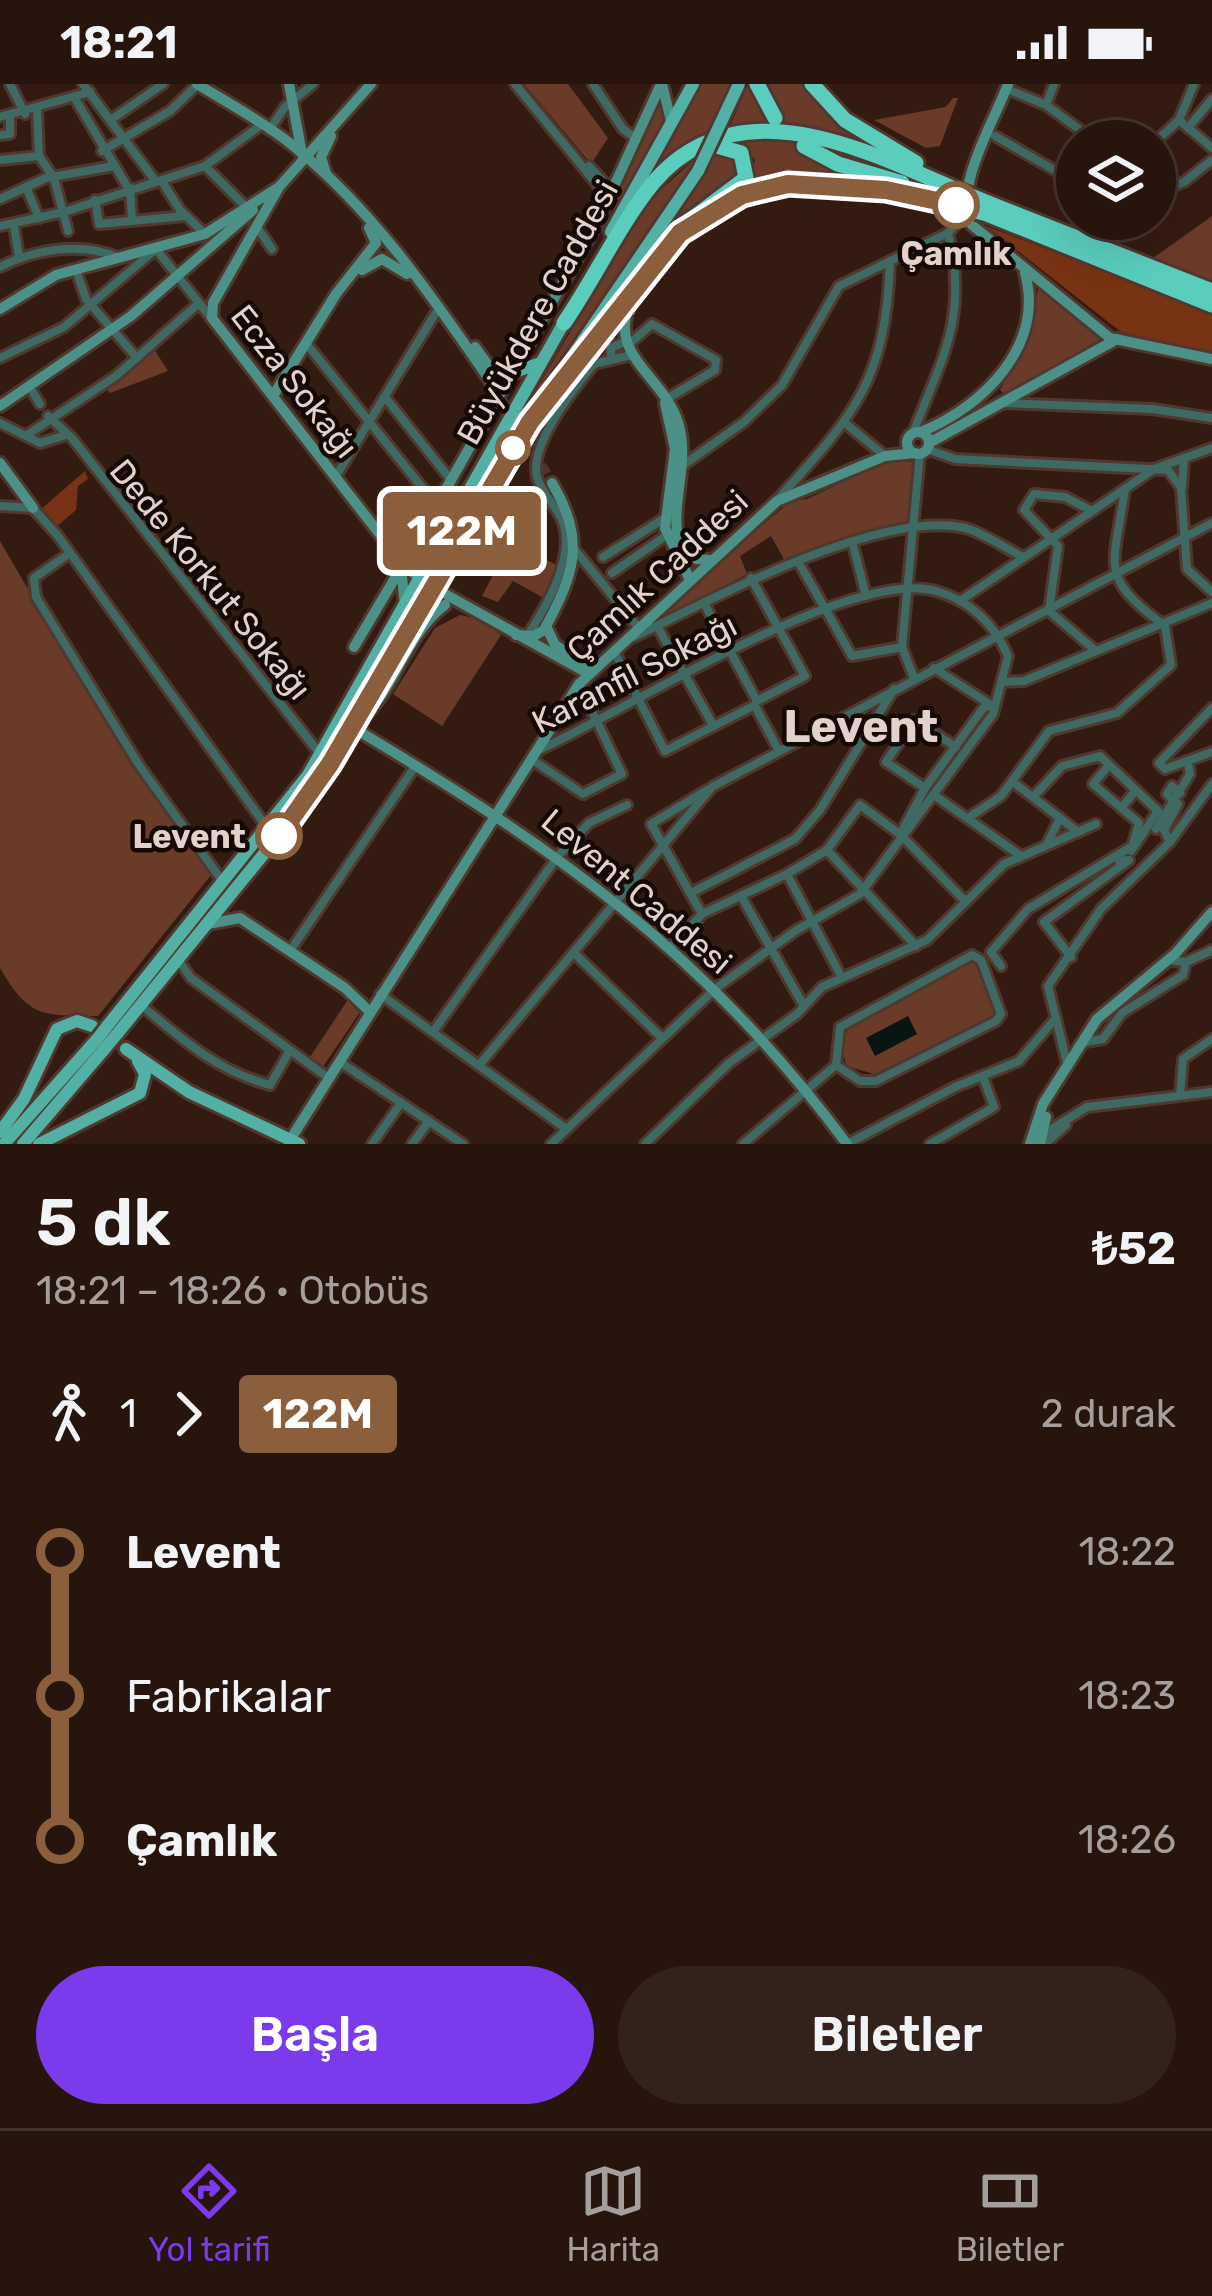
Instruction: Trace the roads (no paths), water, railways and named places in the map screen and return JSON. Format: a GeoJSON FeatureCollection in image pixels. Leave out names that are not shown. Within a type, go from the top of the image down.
{"type":"FeatureCollection","features":[{"type":"Feature","properties":{"kind":"highway"},"geometry":{"type":"LineString","coordinates":[[758,84],[775,118]]}},
{"type":"Feature","properties":{"kind":"highway"},"geometry":{"type":"LineString","coordinates":[[812,84],[856,127],[963,197]]}},
{"type":"Feature","properties":{"kind":"highway"},"geometry":{"type":"LineString","coordinates":[[564,323],[652,185],[696,149],[752,132],[797,131],[852,145],[1212,305]]}},
{"type":"Feature","properties":{"kind":"highway"},"geometry":{"type":"LineString","coordinates":[[804,146],[838,164],[963,197]]}},
{"type":"Feature","properties":{"kind":"highway"},"geometry":{"type":"LineString","coordinates":[[530,422],[692,218],[737,188],[748,171],[736,148],[696,149]]}},
{"type":"Feature","properties":{"kind":"highway"},"geometry":{"type":"LineString","coordinates":[[674,239],[742,195],[788,184],[963,197]]}},
{"type":"Feature","properties":{"kind":"highway"},"geometry":{"type":"LineString","coordinates":[[988,208],[1212,291]]}},
{"type":"Feature","properties":{"kind":"main road","name":"Büyükdere Caddesi"},"geometry":{"type":"LineString","coordinates":[[112,1029],[321,755],[693,84]]}},
{"type":"Feature","properties":{"kind":"main road","name":"Büyükdere Caddesi"},"geometry":{"type":"LineString","coordinates":[[4,1144],[99,1037],[141,1005],[298,812],[530,422],[698,171],[740,84]]}},
{"type":"Feature","properties":{"kind":"main road"},"geometry":{"type":"LineString","coordinates":[[513,374],[542,362]]}},
{"type":"Feature","properties":{"kind":"main road"},"geometry":{"type":"LineString","coordinates":[[421,578],[437,574]]}},
{"type":"Feature","properties":{"kind":"main road"},"geometry":{"type":"LineString","coordinates":[[0,1132],[24,1099],[57,1029],[76,1021],[99,1037]]}},
{"type":"Feature","properties":{"kind":"main road","name":"Büyükdere Caddesi"},"geometry":{"type":"LineString","coordinates":[[23,1144],[99,1037]]}},
{"type":"Feature","properties":{"kind":"main road"},"geometry":{"type":"LineString","coordinates":[[39,1144],[140,1093],[145,1074],[126,1049],[189,1092],[290,1140]]}},
{"type":"Feature","properties":{"kind":"street"},"geometry":{"type":"LineString","coordinates":[[10,84],[25,114]]}},
{"type":"Feature","properties":{"kind":"street"},"geometry":{"type":"LineString","coordinates":[[0,135],[10,134],[5,117],[75,98],[100,84]]}},
{"type":"Feature","properties":{"kind":"street"},"geometry":{"type":"LineString","coordinates":[[112,119],[163,84]]}},
{"type":"Feature","properties":{"kind":"street"},"geometry":{"type":"LineString","coordinates":[[102,151],[170,111],[197,84],[305,156],[422,282],[496,376],[513,374]]}},
{"type":"Feature","properties":{"kind":"street"},"geometry":{"type":"LineString","coordinates":[[289,84],[305,156]]}},
{"type":"Feature","properties":{"kind":"street"},"geometry":{"type":"LineString","coordinates":[[0,226],[64,212],[205,166],[265,127],[313,84]]}},
{"type":"Feature","properties":{"kind":"street"},"geometry":{"type":"LineString","coordinates":[[212,318],[214,303],[279,187],[375,84]]}},
{"type":"Feature","properties":{"kind":"street"},"geometry":{"type":"LineString","coordinates":[[327,177],[321,157],[328,140],[375,84]]}},
{"type":"Feature","properties":{"kind":"street"},"geometry":{"type":"LineString","coordinates":[[518,84],[610,195]]}},
{"type":"Feature","properties":{"kind":"street"},"geometry":{"type":"LineString","coordinates":[[593,84],[622,129],[635,138]]}},
{"type":"Feature","properties":{"kind":"street"},"geometry":{"type":"LineString","coordinates":[[354,647],[513,374],[610,195],[662,84]]}},
{"type":"Feature","properties":{"kind":"street"},"geometry":{"type":"LineString","coordinates":[[662,84],[671,124]]}},
{"type":"Feature","properties":{"kind":"street"},"geometry":{"type":"LineString","coordinates":[[1046,105],[1054,84]]}},
{"type":"Feature","properties":{"kind":"street"},"geometry":{"type":"LineString","coordinates":[[1176,123],[1194,84],[1212,99],[1188,128]]}},
{"type":"Feature","properties":{"kind":"street"},"geometry":{"type":"LineString","coordinates":[[914,678],[902,646],[910,589],[910,526],[919,443],[955,328],[958,291],[948,232],[1012,86]]}},
{"type":"Feature","properties":{"kind":"street"},"geometry":{"type":"LineString","coordinates":[[1012,86],[1066,120]]}},
{"type":"Feature","properties":{"kind":"street"},"geometry":{"type":"LineString","coordinates":[[1012,86],[995,136],[963,197],[976,230],[1041,279]]}},
{"type":"Feature","properties":{"kind":"street"},"geometry":{"type":"LineString","coordinates":[[87,88],[185,216],[205,234]]}},
{"type":"Feature","properties":{"kind":"street"},"geometry":{"type":"LineString","coordinates":[[75,98],[102,151],[129,188],[132,218]]}},
{"type":"Feature","properties":{"kind":"street"},"geometry":{"type":"LineString","coordinates":[[37,110],[39,156],[54,178],[68,231]]}},
{"type":"Feature","properties":{"kind":"street"},"geometry":{"type":"LineString","coordinates":[[1179,120],[1212,147]]}},
{"type":"Feature","properties":{"kind":"street"},"geometry":{"type":"LineString","coordinates":[[995,136],[1056,171]]}},
{"type":"Feature","properties":{"kind":"street"},"geometry":{"type":"LineString","coordinates":[[0,160],[39,156]]}},
{"type":"Feature","properties":{"kind":"street"},"geometry":{"type":"LineString","coordinates":[[1176,185],[1212,160]]}},
{"type":"Feature","properties":{"kind":"street"},"geometry":{"type":"LineString","coordinates":[[0,199],[54,178],[114,166]]}},
{"type":"Feature","properties":{"kind":"street"},"geometry":{"type":"LineString","coordinates":[[205,166],[247,207]]}},
{"type":"Feature","properties":{"kind":"street"},"geometry":{"type":"LineString","coordinates":[[26,187],[39,218]]}},
{"type":"Feature","properties":{"kind":"street"},"geometry":{"type":"LineString","coordinates":[[0,309],[76,268],[205,234],[279,187]]}},
{"type":"Feature","properties":{"kind":"street"},"geometry":{"type":"LineString","coordinates":[[963,197],[975,217],[1041,279],[1117,339],[1212,359]]}},
{"type":"Feature","properties":{"kind":"street"},"geometry":{"type":"LineString","coordinates":[[95,200],[99,224],[185,216]]}},
{"type":"Feature","properties":{"kind":"street"},"geometry":{"type":"LineString","coordinates":[[0,406],[113,330],[253,210],[268,206]]}},
{"type":"Feature","properties":{"kind":"street"},"geometry":{"type":"LineString","coordinates":[[273,396],[376,243],[362,215]]}},
{"type":"Feature","properties":{"kind":"street"},"geometry":{"type":"LineString","coordinates":[[14,226],[19,257]]}},
{"type":"Feature","properties":{"kind":"street"},"geometry":{"type":"LineString","coordinates":[[257,227],[272,249]]}},
{"type":"Feature","properties":{"kind":"street"},"geometry":{"type":"LineString","coordinates":[[690,580],[665,518],[677,468],[744,422],[782,385],[839,286],[948,232]]}},
{"type":"Feature","properties":{"kind":"street"},"geometry":{"type":"LineString","coordinates":[[674,239],[622,322],[628,348],[679,426],[672,536],[687,555],[710,560]]}},
{"type":"Feature","properties":{"kind":"street"},"geometry":{"type":"LineString","coordinates":[[0,267],[19,257],[86,247],[117,257]]}},
{"type":"Feature","properties":{"kind":"street"},"geometry":{"type":"LineString","coordinates":[[0,358],[64,327],[156,249]]}},
{"type":"Feature","properties":{"kind":"street","name":"Ecza Sokağı"},"geometry":{"type":"LineString","coordinates":[[156,249],[393,547],[402,566]]}},
{"type":"Feature","properties":{"kind":"street"},"geometry":{"type":"LineString","coordinates":[[354,275],[380,260],[400,266],[472,356]]}},
{"type":"Feature","properties":{"kind":"street"},"geometry":{"type":"LineString","coordinates":[[776,500],[813,463],[859,403],[886,333],[890,262]]}},
{"type":"Feature","properties":{"kind":"street"},"geometry":{"type":"LineString","coordinates":[[76,268],[90,303],[137,358]]}},
{"type":"Feature","properties":{"kind":"street"},"geometry":{"type":"LineString","coordinates":[[1024,270],[1030,293]]}},
{"type":"Feature","properties":{"kind":"street"},"geometry":{"type":"LineString","coordinates":[[919,443],[994,386],[1011,359],[1030,293],[1041,279]]}},
{"type":"Feature","properties":{"kind":"street"},"geometry":{"type":"LineString","coordinates":[[422,282],[493,385]]}},
{"type":"Feature","properties":{"kind":"street"},"geometry":{"type":"LineString","coordinates":[[27,435],[137,358],[198,304]]}},
{"type":"Feature","properties":{"kind":"street"},"geometry":{"type":"LineString","coordinates":[[336,476],[435,314]]}},
{"type":"Feature","properties":{"kind":"street"},"geometry":{"type":"LineString","coordinates":[[531,630],[566,543],[561,518],[536,474],[540,448],[589,369],[628,348],[652,324],[716,360],[715,370],[665,400]]}},
{"type":"Feature","properties":{"kind":"street"},"geometry":{"type":"LineString","coordinates":[[919,443],[1117,339]]}},
{"type":"Feature","properties":{"kind":"street"},"geometry":{"type":"LineString","coordinates":[[306,343],[372,423],[435,512],[421,578],[402,566]]}},
{"type":"Feature","properties":{"kind":"street"},"geometry":{"type":"LineString","coordinates":[[610,357],[614,343],[628,348]]}},
{"type":"Feature","properties":{"kind":"street"},"geometry":{"type":"LineString","coordinates":[[28,386],[40,404]]}},
{"type":"Feature","properties":{"kind":"street"},"geometry":{"type":"LineString","coordinates":[[386,397],[452,481]]}},
{"type":"Feature","properties":{"kind":"street"},"geometry":{"type":"LineString","coordinates":[[1001,403],[1153,409],[1212,418]]}},
{"type":"Feature","properties":{"kind":"street","name":"Dede Korkut Sokağı"},"geometry":{"type":"LineString","coordinates":[[49,416],[63,436],[72,438],[321,755]]}},
{"type":"Feature","properties":{"kind":"street"},"geometry":{"type":"LineString","coordinates":[[0,423],[40,442],[63,436]]}},
{"type":"Feature","properties":{"kind":"street"},"geometry":{"type":"LineString","coordinates":[[845,423],[885,456]]}},
{"type":"Feature","properties":{"kind":"street"},"geometry":{"type":"LineString","coordinates":[[919,443],[955,459],[1168,470],[1181,488]]}},
{"type":"Feature","properties":{"kind":"street","name":"Çamlık Caddesi"},"geometry":{"type":"LineString","coordinates":[[532,755],[587,675],[776,500],[919,443]]}},
{"type":"Feature","properties":{"kind":"street"},"geometry":{"type":"LineString","coordinates":[[959,601],[1154,470],[1212,448]]}},
{"type":"Feature","properties":{"kind":"street"},"geometry":{"type":"LineString","coordinates":[[1184,458],[1182,539],[1187,568],[1212,592]]}},
{"type":"Feature","properties":{"kind":"street"},"geometry":{"type":"LineString","coordinates":[[0,463],[268,830]]}},
{"type":"Feature","properties":{"kind":"street"},"geometry":{"type":"LineString","coordinates":[[813,463],[815,475],[840,477]]}},
{"type":"Feature","properties":{"kind":"street"},"geometry":{"type":"LineString","coordinates":[[517,635],[534,637],[549,620],[575,551],[571,518],[552,483]]}},
{"type":"Feature","properties":{"kind":"street"},"geometry":{"type":"LineString","coordinates":[[968,818],[989,807],[1013,782],[1049,731],[1117,713],[1172,665],[1165,626],[1124,596],[1114,576],[1125,489]]}},
{"type":"Feature","properties":{"kind":"street"},"geometry":{"type":"LineString","coordinates":[[1049,611],[1058,546],[1024,510],[1027,499],[1034,494],[1065,497],[1092,512]]}},
{"type":"Feature","properties":{"kind":"street"},"geometry":{"type":"LineString","coordinates":[[0,506],[33,508]]}},
{"type":"Feature","properties":{"kind":"street"},"geometry":{"type":"LineString","coordinates":[[603,557],[665,518]]}},
{"type":"Feature","properties":{"kind":"street"},"geometry":{"type":"LineString","coordinates":[[703,914],[651,824],[895,688],[1212,523]]}},
{"type":"Feature","properties":{"kind":"street"},"geometry":{"type":"LineString","coordinates":[[752,578],[805,676],[665,751],[617,647],[752,578],[910,526],[966,528],[1023,557]]}},
{"type":"Feature","properties":{"kind":"street"},"geometry":{"type":"LineString","coordinates":[[612,573],[672,536]]}},
{"type":"Feature","properties":{"kind":"street"},"geometry":{"type":"LineString","coordinates":[[853,545],[866,596]]}},
{"type":"Feature","properties":{"kind":"street"},"geometry":{"type":"LineString","coordinates":[[575,551],[637,626]]}},
{"type":"Feature","properties":{"kind":"street"},"geometry":{"type":"LineString","coordinates":[[70,553],[34,578],[36,597],[139,765],[194,848],[225,884]]}},
{"type":"Feature","properties":{"kind":"street"},"geometry":{"type":"LineString","coordinates":[[799,563],[852,656],[902,646]]}},
{"type":"Feature","properties":{"kind":"street"},"geometry":{"type":"LineString","coordinates":[[402,566],[405,606]]}},
{"type":"Feature","properties":{"kind":"street"},"geometry":{"type":"LineString","coordinates":[[437,574],[445,599]]}},
{"type":"Feature","properties":{"kind":"street","name":"Karanfil Sokağı"},"geometry":{"type":"LineString","coordinates":[[335,1059],[532,755],[778,629],[866,596],[935,590],[959,601],[1000,636]]}},
{"type":"Feature","properties":{"kind":"street"},"geometry":{"type":"LineString","coordinates":[[445,599],[496,620],[587,675]]}},
{"type":"Feature","properties":{"kind":"street"},"geometry":{"type":"LineString","coordinates":[[352,727],[368,712],[445,599]]}},
{"type":"Feature","properties":{"kind":"street"},"geometry":{"type":"LineString","coordinates":[[704,603],[778,751]]}},
{"type":"Feature","properties":{"kind":"street"},"geometry":{"type":"LineString","coordinates":[[1002,682],[1024,681],[1212,603]]}},
{"type":"Feature","properties":{"kind":"street"},"geometry":{"type":"LineString","coordinates":[[1049,611],[1096,651]]}},
{"type":"Feature","properties":{"kind":"street"},"geometry":{"type":"LineString","coordinates":[[496,620],[531,630],[549,620]]}},
{"type":"Feature","properties":{"kind":"street"},"geometry":{"type":"LineString","coordinates":[[532,755],[583,794],[622,774],[599,723],[587,675],[555,645],[549,620]]}},
{"type":"Feature","properties":{"kind":"street"},"geometry":{"type":"LineString","coordinates":[[657,626],[713,725]]}},
{"type":"Feature","properties":{"kind":"street"},"geometry":{"type":"LineString","coordinates":[[551,1144],[715,989],[864,888],[993,714],[1008,656],[1000,636]]}},
{"type":"Feature","properties":{"kind":"street"},"geometry":{"type":"LineString","coordinates":[[934,668],[993,706]]}},
{"type":"Feature","properties":{"kind":"street"},"geometry":{"type":"LineString","coordinates":[[692,893],[795,839],[820,810],[895,688]]}},
{"type":"Feature","properties":{"kind":"street"},"geometry":{"type":"LineString","coordinates":[[901,835],[925,788],[984,707],[993,706]]}},
{"type":"Feature","properties":{"kind":"street"},"geometry":{"type":"LineString","coordinates":[[1211,755],[1165,769],[1159,763],[1212,708]]}},
{"type":"Feature","properties":{"kind":"street"},"geometry":{"type":"LineString","coordinates":[[925,788],[886,762],[914,720],[956,747]]}},
{"type":"Feature","properties":{"kind":"street","name":"Levent Caddesi"},"geometry":{"type":"LineString","coordinates":[[352,727],[496,812],[619,902],[762,1037],[847,1144]]}},
{"type":"Feature","properties":{"kind":"street"},"geometry":{"type":"LineString","coordinates":[[1001,966],[991,952],[1028,909],[1131,851],[1158,811],[1100,756],[1086,756],[1063,766],[1033,796]]}},
{"type":"Feature","properties":{"kind":"street"},"geometry":{"type":"LineString","coordinates":[[290,951],[416,765]]}},
{"type":"Feature","properties":{"kind":"street"},"geometry":{"type":"LineString","coordinates":[[1109,765],[1093,784],[1139,823],[1131,851],[1112,862]]}},
{"type":"Feature","properties":{"kind":"street"},"geometry":{"type":"LineString","coordinates":[[1071,957],[1044,922],[1131,851],[1177,797],[1190,774],[1185,765]]}},
{"type":"Feature","properties":{"kind":"street"},"geometry":{"type":"LineString","coordinates":[[1013,782],[1078,832]]}},
{"type":"Feature","properties":{"kind":"street"},"geometry":{"type":"LineString","coordinates":[[1037,1142],[1066,1072],[1048,986],[1101,909],[1170,842],[1212,784]]}},
{"type":"Feature","properties":{"kind":"street"},"geometry":{"type":"LineString","coordinates":[[480,1064],[712,787]]}},
{"type":"Feature","properties":{"kind":"street"},"geometry":{"type":"LineString","coordinates":[[1121,808],[1136,790]]}},
{"type":"Feature","properties":{"kind":"street"},"geometry":{"type":"LineString","coordinates":[[934,795],[1022,856]]}},
{"type":"Feature","properties":{"kind":"street"},"geometry":{"type":"LineString","coordinates":[[1170,842],[1163,830],[1178,804],[1177,797]]}},
{"type":"Feature","properties":{"kind":"street"},"geometry":{"type":"LineString","coordinates":[[435,1029],[558,856],[589,823],[627,805]]}},
{"type":"Feature","properties":{"kind":"street"},"geometry":{"type":"LineString","coordinates":[[671,947],[703,914],[827,850],[860,805],[901,835],[966,902]]}},
{"type":"Feature","properties":{"kind":"street"},"geometry":{"type":"LineString","coordinates":[[1046,847],[1060,818]]}},
{"type":"Feature","properties":{"kind":"street"},"geometry":{"type":"LineString","coordinates":[[645,1144],[822,986],[916,946],[1004,864],[1096,824]]}},
{"type":"Feature","properties":{"kind":"street"},"geometry":{"type":"LineString","coordinates":[[827,850],[916,946]]}},
{"type":"Feature","properties":{"kind":"street"},"geometry":{"type":"LineString","coordinates":[[787,874],[842,978]]}},
{"type":"Feature","properties":{"kind":"street"},"geometry":{"type":"LineString","coordinates":[[741,896],[805,1006]]}},
{"type":"Feature","properties":{"kind":"street"},"geometry":{"type":"LineString","coordinates":[[1037,1142],[1043,1105],[1106,1009],[1168,960],[1212,913]]}},
{"type":"Feature","properties":{"kind":"street"},"geometry":{"type":"LineString","coordinates":[[208,924],[240,918],[368,1010]]}},
{"type":"Feature","properties":{"kind":"street"},"geometry":{"type":"LineString","coordinates":[[1168,960],[1186,962],[1212,950]]}},
{"type":"Feature","properties":{"kind":"street"},"geometry":{"type":"LineString","coordinates":[[574,953],[661,1037]]}},
{"type":"Feature","properties":{"kind":"street"},"geometry":{"type":"LineString","coordinates":[[972,955],[981,960],[1000,1014],[996,1021],[876,1082],[860,1082],[836,1065],[840,1027],[972,955]]}},
{"type":"Feature","properties":{"kind":"street"},"geometry":{"type":"LineString","coordinates":[[178,960],[191,978],[322,1074]]}},
{"type":"Feature","properties":{"kind":"street"},"geometry":{"type":"LineString","coordinates":[[1085,1042],[1103,1040],[1122,1012],[1183,975],[1186,962]]}},
{"type":"Feature","properties":{"kind":"street"},"geometry":{"type":"LineString","coordinates":[[378,993],[435,1029],[565,1128]]}},
{"type":"Feature","properties":{"kind":"street"},"geometry":{"type":"LineString","coordinates":[[141,1005],[209,1062],[244,1079],[271,1085],[290,1052]]}},
{"type":"Feature","properties":{"kind":"street"},"geometry":{"type":"LineString","coordinates":[[847,1144],[1027,1055],[1057,1017]]}},
{"type":"Feature","properties":{"kind":"street"},"geometry":{"type":"LineString","coordinates":[[1180,1095],[1183,1059],[1212,1039]]}},
{"type":"Feature","properties":{"kind":"street"},"geometry":{"type":"LineString","coordinates":[[290,1140],[322,1074],[335,1059]]}},
{"type":"Feature","properties":{"kind":"street"},"geometry":{"type":"LineString","coordinates":[[335,1059],[463,1144]]}},
{"type":"Feature","properties":{"kind":"street"},"geometry":{"type":"LineString","coordinates":[[290,1140],[335,1059]]}},
{"type":"Feature","properties":{"kind":"street"},"geometry":{"type":"LineString","coordinates":[[742,1144],[804,1086],[836,1065]]}},
{"type":"Feature","properties":{"kind":"street"},"geometry":{"type":"LineString","coordinates":[[931,1144],[994,1108],[982,1076]]}},
{"type":"Feature","properties":{"kind":"street"},"geometry":{"type":"LineString","coordinates":[[1037,1142],[1087,1108],[1212,1092]]}},
{"type":"Feature","properties":{"kind":"street"},"geometry":{"type":"LineString","coordinates":[[372,1144],[401,1103]]}},
{"type":"Feature","properties":{"kind":"street"},"geometry":{"type":"LineString","coordinates":[[1037,1142],[1087,1108]]}},
{"type":"Feature","properties":{"kind":"street"},"geometry":{"type":"LineString","coordinates":[[1047,1115],[1062,1123]]}},
{"type":"Feature","properties":{"kind":"street"},"geometry":{"type":"LineString","coordinates":[[412,1144],[430,1120]]}},
{"type":"Feature","properties":{"kind":"tunnel"},"geometry":{"type":"LineString","coordinates":[[495,388],[552,483]]}},
{"type":"Feature","properties":{"kind":"place","name":"Çamlık"},"geometry":{"type":"Point","coordinates":[956,205]}},
{"type":"Feature","properties":{"kind":"place","name":"Levent"},"geometry":{"type":"Point","coordinates":[279,836]}},
{"type":"Feature","properties":{"kind":"district","name":"Levent"},"geometry":{"type":"Point","coordinates":[861,726]}}]}
